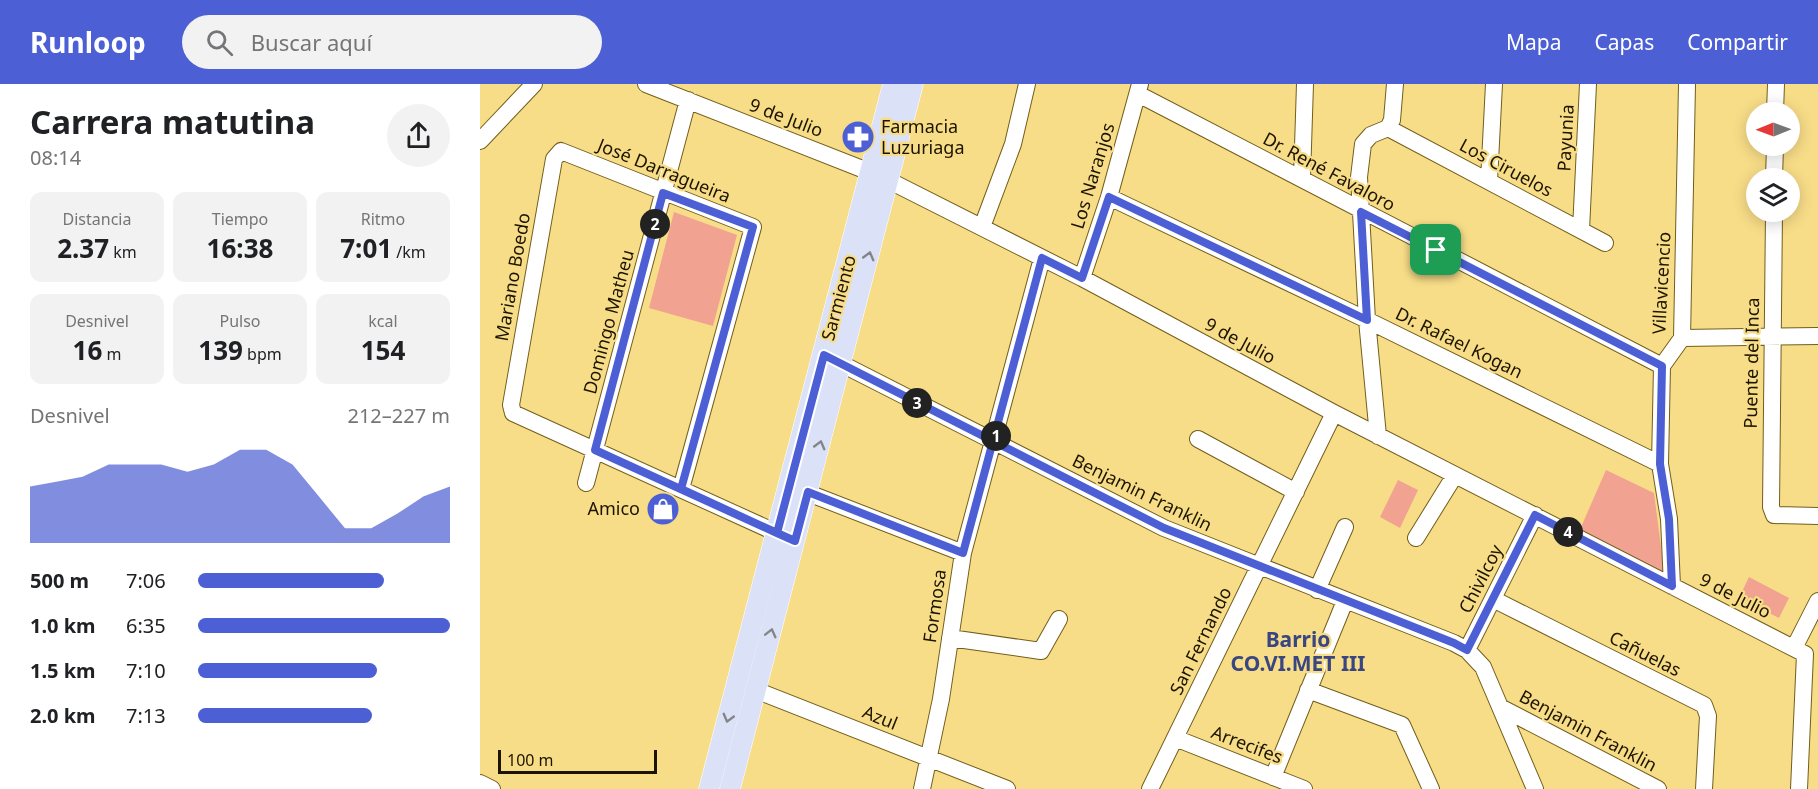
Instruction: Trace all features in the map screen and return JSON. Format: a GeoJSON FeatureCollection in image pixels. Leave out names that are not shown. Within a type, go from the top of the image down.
{"type":"FeatureCollection","features":[{"type":"Feature","properties":{"kind":"main road","name":"Sarmiento"},"geometry":{"type":"LineString","coordinates":[[880,176],[893,84]]}},
{"type":"Feature","properties":{"kind":"main road","name":"Sarmiento"},"geometry":{"type":"LineString","coordinates":[[730,789],[757,690],[786,537],[880,176],[913,84]]}},
{"type":"Feature","properties":{"kind":"main road","name":"Sarmiento"},"geometry":{"type":"LineString","coordinates":[[709,789],[737,683],[786,537],[808,492],[832,360]]}},
{"type":"Feature","properties":{"kind":"street"},"geometry":{"type":"LineString","coordinates":[[480,141],[534,84]]}},
{"type":"Feature","properties":{"kind":"street","name":"9 de Julio"},"geometry":{"type":"LineString","coordinates":[[646,84],[880,176],[1082,278],[1378,436],[1800,651]]}},
{"type":"Feature","properties":{"kind":"street"},"geometry":{"type":"LineString","coordinates":[[982,227],[1013,144],[1027,84]]}},
{"type":"Feature","properties":{"kind":"street"},"geometry":{"type":"LineString","coordinates":[[1302,178],[1305,84]]}},
{"type":"Feature","properties":{"kind":"street"},"geometry":{"type":"LineString","coordinates":[[1378,436],[1367,320],[1359,177],[1363,144],[1371,135],[1388,128],[1392,120],[1395,84]]}},
{"type":"Feature","properties":{"kind":"street"},"geometry":{"type":"LineString","coordinates":[[1489,181],[1494,84]]}},
{"type":"Feature","properties":{"kind":"street","name":"Payunia"},"geometry":{"type":"LineString","coordinates":[[1581,230],[1588,84]]}},
{"type":"Feature","properties":{"kind":"street","name":"Villavicencio"},"geometry":{"type":"LineString","coordinates":[[1662,366],[1682,338],[1687,84]]}},
{"type":"Feature","properties":{"kind":"street"},"geometry":{"type":"LineString","coordinates":[[1775,102],[1776,84]]}},
{"type":"Feature","properties":{"kind":"street","name":"Dr. René Favaloro"},"geometry":{"type":"LineString","coordinates":[[1139,89],[1361,212],[1662,366]]}},
{"type":"Feature","properties":{"kind":"street","name":"Los Naranjos"},"geometry":{"type":"LineString","coordinates":[[1082,278],[1109,197],[1139,89]]}},
{"type":"Feature","properties":{"kind":"street","name":"Domingo Matheu"},"geometry":{"type":"LineString","coordinates":[[586,483],[688,100]]}},
{"type":"Feature","properties":{"kind":"street","name":"Los Ciruelos"},"geometry":{"type":"LineString","coordinates":[[1388,128],[1605,243]]}},
{"type":"Feature","properties":{"kind":"street","name":"José Darragueira"},"geometry":{"type":"LineString","coordinates":[[561,151],[753,227],[681,489]]}},
{"type":"Feature","properties":{"kind":"street","name":"Mariano Boedo"},"geometry":{"type":"LineString","coordinates":[[561,151],[554,159],[511,405],[513,413],[595,450]]}},
{"type":"Feature","properties":{"kind":"street","name":"Dr. Rafael Kogan"},"geometry":{"type":"LineString","coordinates":[[1109,197],[1367,320],[1660,464]]}},
{"type":"Feature","properties":{"kind":"street","name":"Puente del Inca"},"geometry":{"type":"LineString","coordinates":[[1774,222],[1771,507],[1774,514],[1818,516]]}},
{"type":"Feature","properties":{"kind":"street","name":"Formosa"},"geometry":{"type":"LineString","coordinates":[[922,789],[930,759],[963,553],[1042,258]]}},
{"type":"Feature","properties":{"kind":"street"},"geometry":{"type":"LineString","coordinates":[[1682,338],[1818,336]]}},
{"type":"Feature","properties":{"kind":"street","name":"Benjamin Franklin"},"geometry":{"type":"LineString","coordinates":[[832,360],[1164,528],[1259,568],[1460,646]]}},
{"type":"Feature","properties":{"kind":"street"},"geometry":{"type":"LineString","coordinates":[[1662,366],[1660,464],[1669,519],[1672,586]]}},
{"type":"Feature","properties":{"kind":"street","name":"San Fernando"},"geometry":{"type":"LineString","coordinates":[[1150,789],[1334,413]]}},
{"type":"Feature","properties":{"kind":"street"},"geometry":{"type":"LineString","coordinates":[[1198,439],[1296,492]]}},
{"type":"Feature","properties":{"kind":"street"},"geometry":{"type":"LineString","coordinates":[[595,450],[786,537]]}},
{"type":"Feature","properties":{"kind":"street"},"geometry":{"type":"LineString","coordinates":[[1416,538],[1455,475]]}},
{"type":"Feature","properties":{"kind":"street"},"geometry":{"type":"LineString","coordinates":[[808,492],[963,553]]}},
{"type":"Feature","properties":{"kind":"street","name":"Chivilcoy"},"geometry":{"type":"LineString","coordinates":[[1460,646],[1493,599],[1535,515]]}},
{"type":"Feature","properties":{"kind":"street"},"geometry":{"type":"LineString","coordinates":[[1317,590],[1345,527]]}},
{"type":"Feature","properties":{"kind":"street","name":"Cañuelas"},"geometry":{"type":"LineString","coordinates":[[1493,599],[1704,705],[1708,717],[1704,789]]}},
{"type":"Feature","properties":{"kind":"street"},"geometry":{"type":"LineString","coordinates":[[1273,777],[1345,601]]}},
{"type":"Feature","properties":{"kind":"street"},"geometry":{"type":"LineString","coordinates":[[1799,789],[1800,651],[1818,601]]}},
{"type":"Feature","properties":{"kind":"street"},"geometry":{"type":"LineString","coordinates":[[951,638],[1041,651],[1059,619]]}},
{"type":"Feature","properties":{"kind":"street"},"geometry":{"type":"LineString","coordinates":[[1460,646],[1483,667],[1535,789]]}},
{"type":"Feature","properties":{"kind":"street","name":"Azul"},"geometry":{"type":"LineString","coordinates":[[737,683],[1007,789]]}},
{"type":"Feature","properties":{"kind":"street"},"geometry":{"type":"LineString","coordinates":[[1308,690],[1402,725],[1431,789]]}},
{"type":"Feature","properties":{"kind":"street","name":"Benjamin Franklin"},"geometry":{"type":"LineString","coordinates":[[1500,707],[1658,789]]}},
{"type":"Feature","properties":{"kind":"street","name":"Arrecifes"},"geometry":{"type":"LineString","coordinates":[[1175,738],[1304,789]]}},
{"type":"Feature","properties":{"kind":"street"},"geometry":{"type":"LineString","coordinates":[[480,783],[492,789]]}},
{"type":"Feature","properties":{"kind":"shaded area"},"geometry":{"type":"Polygon","coordinates":[[[674,212],[737,235],[713,326],[649,308],[674,212]]]}},
{"type":"Feature","properties":{"kind":"shaded area"},"geometry":{"type":"Polygon","coordinates":[[[1606,470],[1654,493],[1665,578],[1578,534],[1606,470]]]}},
{"type":"Feature","properties":{"kind":"shaded area"},"geometry":{"type":"Polygon","coordinates":[[[1398,480],[1418,490],[1400,528],[1380,517],[1398,480]]]}},
{"type":"Feature","properties":{"kind":"shaded area"},"geometry":{"type":"Polygon","coordinates":[[[1749,577],[1789,598],[1779,618],[1739,598],[1749,577]]]}},
{"type":"Feature","properties":{"kind":"place","name":"Farmacia Luzuriaga"},"geometry":{"type":"Point","coordinates":[858,137]}},
{"type":"Feature","properties":{"kind":"place","name":"Amico"},"geometry":{"type":"Point","coordinates":[663,509]}},
{"type":"Feature","properties":{"kind":"district","name":"Barrio CO.VI.MET III"},"geometry":{"type":"Point","coordinates":[1298,652]}},
{"type":"Feature","properties":{"kind":"route"},"geometry":{"type":"LineString","coordinates":[[1436,250],[1361,212],[1367,320],[1109,197],[1082,278],[1042,258],[994,442],[963,553],[808,492],[795,541],[777,533],[595,450],[663,193],[753,227],[681,489],[777,533],[824,355],[994,442],[1164,528],[1467,650],[1535,515],[1672,586],[1669,519],[1660,464],[1662,366],[1436,250]]}}]}
